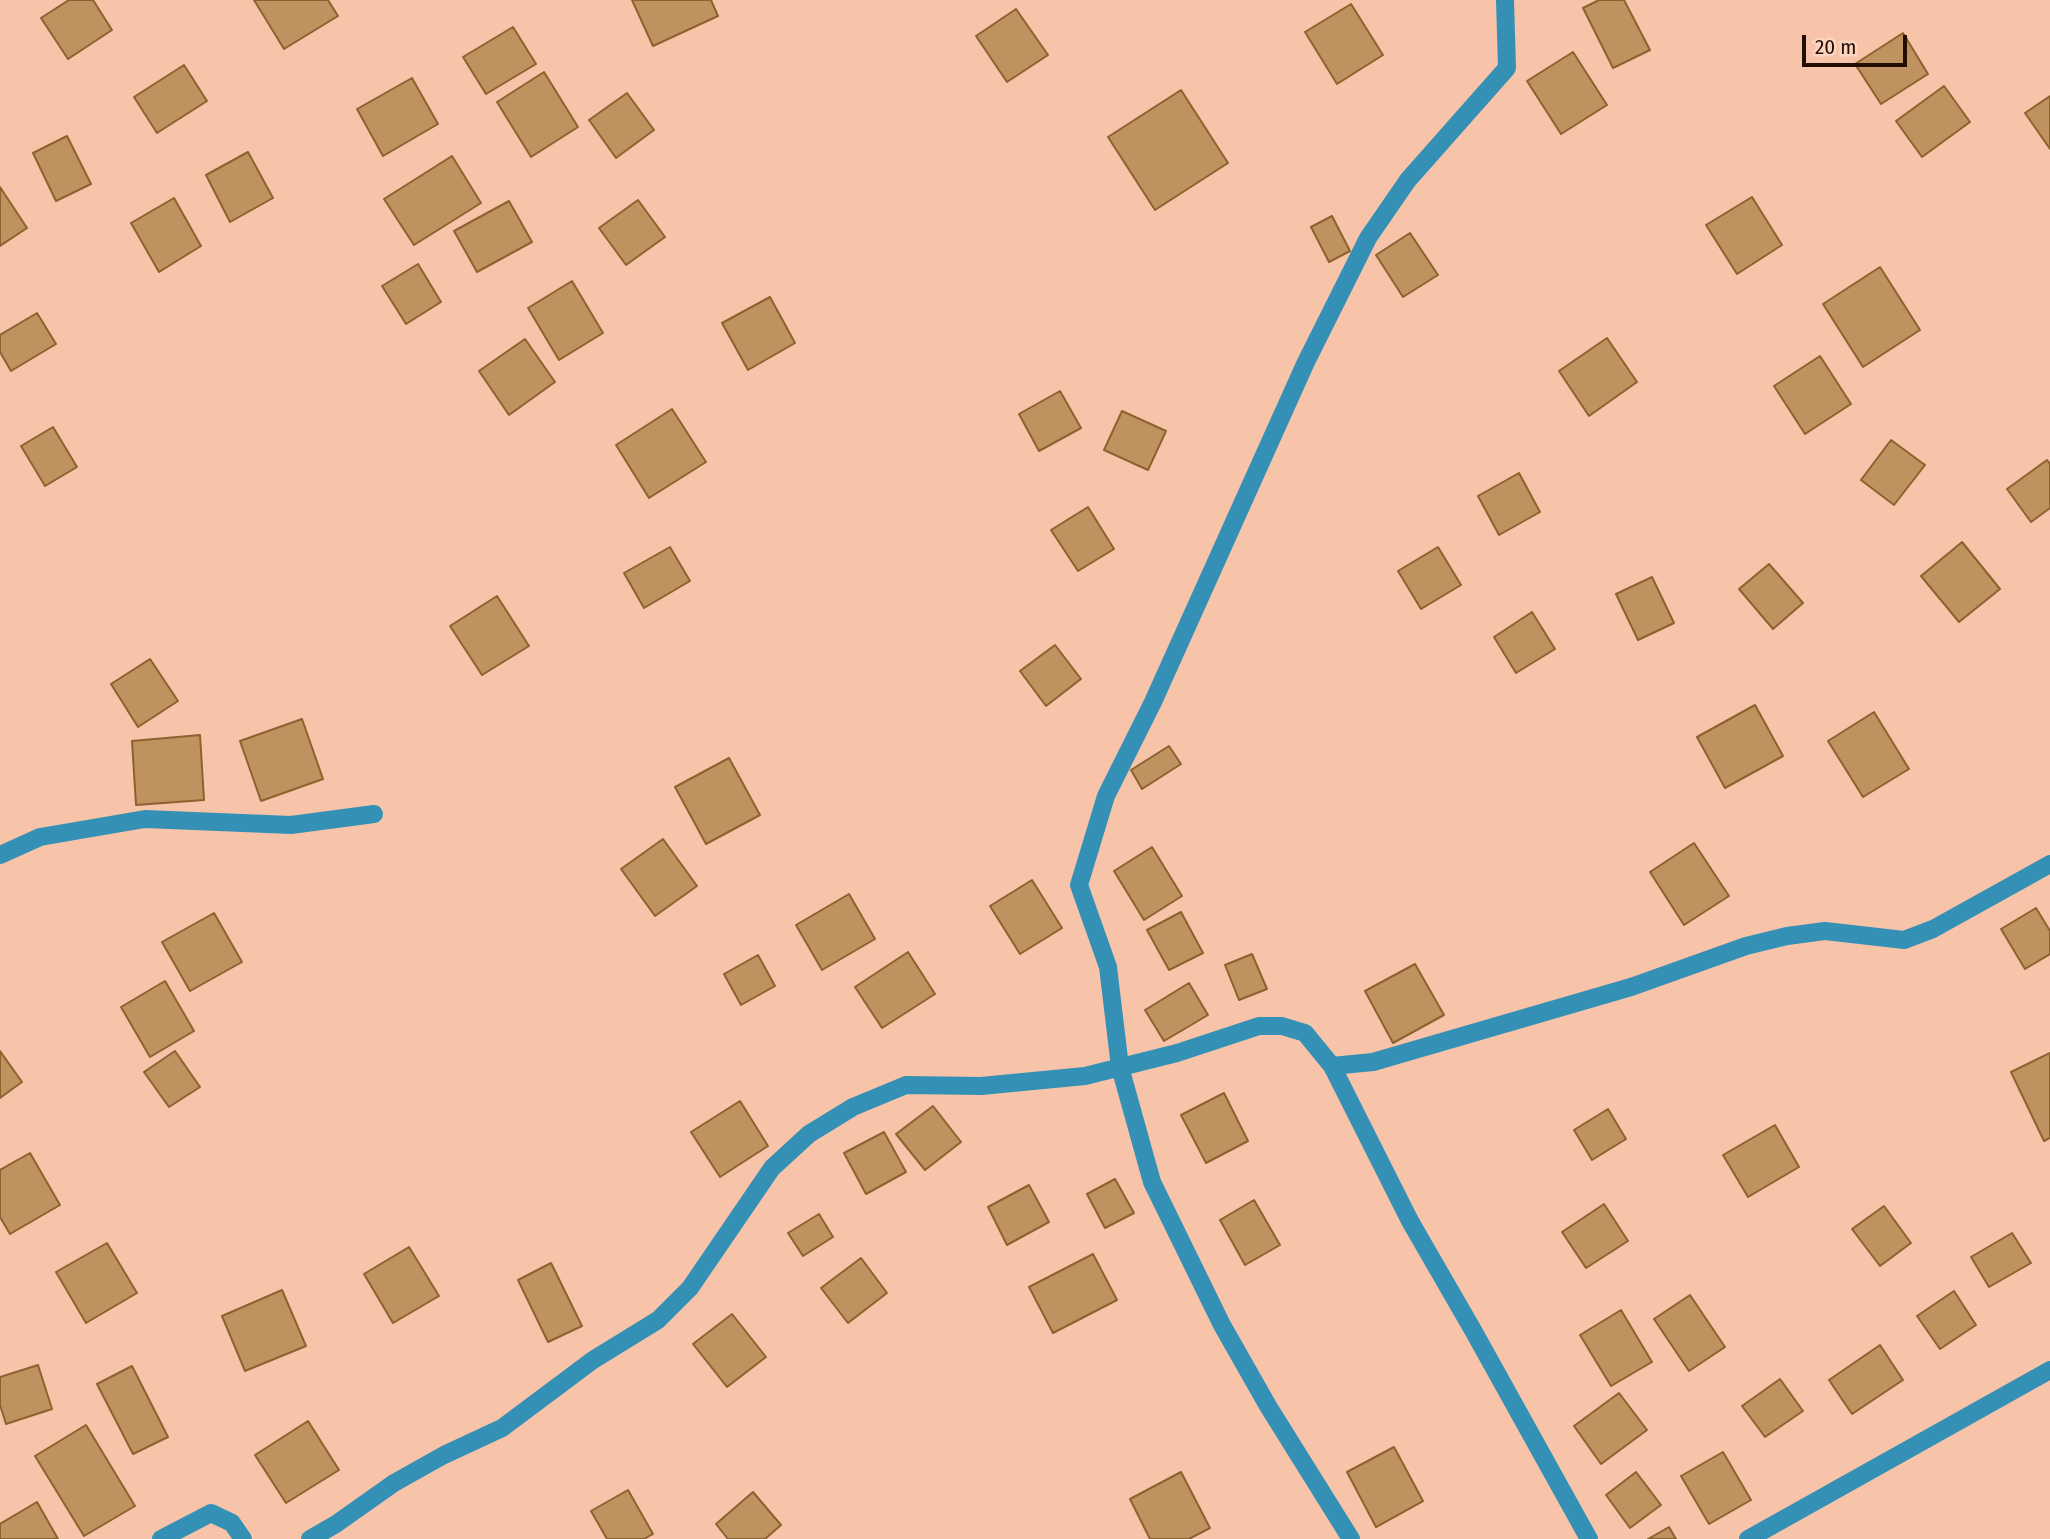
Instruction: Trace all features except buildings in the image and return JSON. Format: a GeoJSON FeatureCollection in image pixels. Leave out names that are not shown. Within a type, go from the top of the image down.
{"type":"FeatureCollection","features":[{"type":"Feature","properties":{"kind":"street"},"geometry":{"type":"LineString","coordinates":[[1351,1539],[1268,1406],[1222,1325],[1152,1182],[1120,1067],[1108,967],[1079,885],[1106,796],[1153,702],[1306,362],[1368,238],[1408,180],[1507,68],[1505,0]]}},
{"type":"Feature","properties":{"kind":"street"},"geometry":{"type":"LineString","coordinates":[[0,855],[40,837],[145,819],[291,825],[374,814]]}},
{"type":"Feature","properties":{"kind":"street"},"geometry":{"type":"LineString","coordinates":[[1332,1066],[1373,1062],[1631,987],[1746,946],[1787,936],[1825,931],[1904,940],[1933,929],[2050,864]]}},
{"type":"Feature","properties":{"kind":"street"},"geometry":{"type":"LineString","coordinates":[[310,1539],[394,1483],[444,1455],[502,1428],[593,1360],[658,1320],[690,1288],[772,1168],[809,1134],[853,1107],[906,1085],[981,1086],[1085,1076],[1177,1053],[1259,1026],[1282,1026],[1305,1033],[1332,1066],[1410,1221],[1589,1539]]}},
{"type":"Feature","properties":{"kind":"street"},"geometry":{"type":"LineString","coordinates":[[1748,1539],[2050,1370]]}},
{"type":"Feature","properties":{"kind":"street"},"geometry":{"type":"LineString","coordinates":[[161,1539],[211,1513],[232,1523],[243,1539]]}}]}
